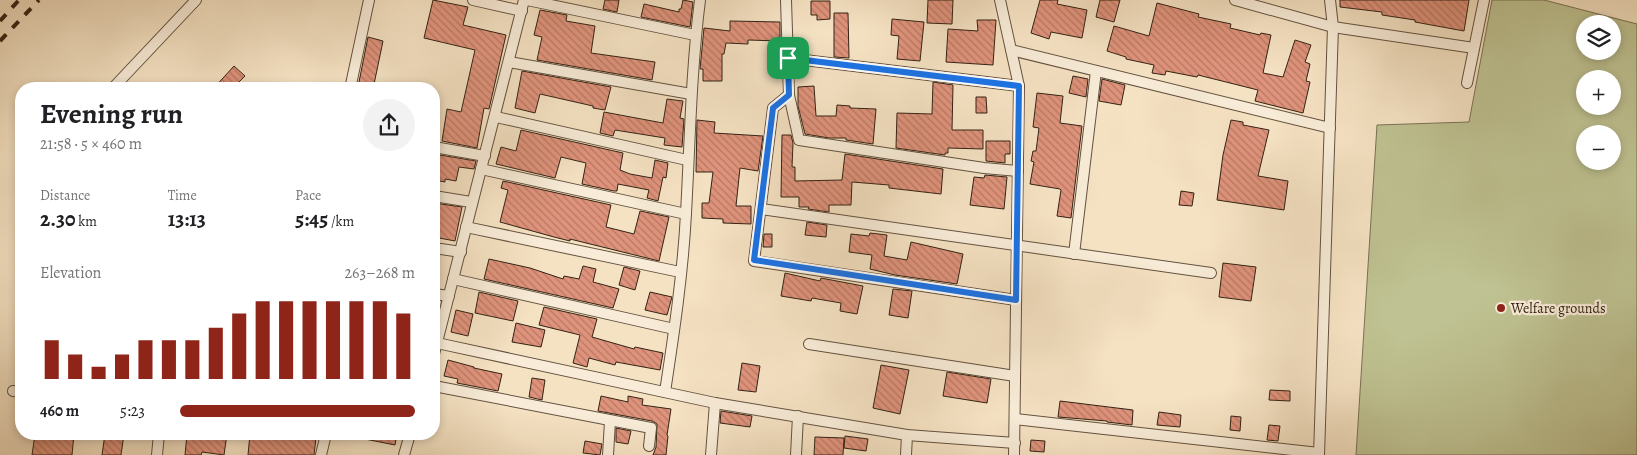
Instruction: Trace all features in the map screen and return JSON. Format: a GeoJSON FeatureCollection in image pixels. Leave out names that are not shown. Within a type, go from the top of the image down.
{"type":"FeatureCollection","features":[{"type":"Feature","properties":{"kind":"street"},"geometry":{"type":"LineString","coordinates":[[119,82],[196,0]]}},
{"type":"Feature","properties":{"kind":"street"},"geometry":{"type":"LineString","coordinates":[[352,82],[370,0]]}},
{"type":"Feature","properties":{"kind":"street"},"geometry":{"type":"LineString","coordinates":[[473,0],[522,11]]}},
{"type":"Feature","properties":{"kind":"street"},"geometry":{"type":"LineString","coordinates":[[440,329],[461,252],[471,202],[496,117],[526,0],[695,35]]}},
{"type":"Feature","properties":{"kind":"street"},"geometry":{"type":"LineString","coordinates":[[665,392],[674,329],[686,214],[691,94],[695,35],[700,0]]}},
{"type":"Feature","properties":{"kind":"street"},"geometry":{"type":"LineString","coordinates":[[786,0],[789,95],[799,140],[984,168],[1018,171]]}},
{"type":"Feature","properties":{"kind":"street"},"geometry":{"type":"LineString","coordinates":[[1000,0],[1019,86],[1014,455]]}},
{"type":"Feature","properties":{"kind":"street"},"geometry":{"type":"LineString","coordinates":[[1235,0],[1333,27],[1474,48]]}},
{"type":"Feature","properties":{"kind":"street"},"geometry":{"type":"LineString","coordinates":[[1015,419],[1319,454],[1333,27],[1330,0]]}},
{"type":"Feature","properties":{"kind":"street"},"geometry":{"type":"LineString","coordinates":[[1467,83],[1484,0]]}},
{"type":"Feature","properties":{"kind":"street"},"geometry":{"type":"LineString","coordinates":[[1011,50],[1330,128]]}},
{"type":"Feature","properties":{"kind":"street"},"geometry":{"type":"LineString","coordinates":[[788,58],[1019,86]]}},
{"type":"Feature","properties":{"kind":"street"},"geometry":{"type":"LineString","coordinates":[[509,62],[691,94]]}},
{"type":"Feature","properties":{"kind":"street"},"geometry":{"type":"LineString","coordinates":[[1074,254],[1096,71]]}},
{"type":"Feature","properties":{"kind":"street"},"geometry":{"type":"LineString","coordinates":[[789,95],[773,108],[754,260],[1016,300]]}},
{"type":"Feature","properties":{"kind":"street"},"geometry":{"type":"LineString","coordinates":[[496,117],[687,160]]}},
{"type":"Feature","properties":{"kind":"street"},"geometry":{"type":"LineString","coordinates":[[440,148],[484,156]]}},
{"type":"Feature","properties":{"kind":"street"},"geometry":{"type":"LineString","coordinates":[[481,170],[686,214]]}},
{"type":"Feature","properties":{"kind":"street"},"geometry":{"type":"LineString","coordinates":[[440,197],[471,202]]}},
{"type":"Feature","properties":{"kind":"street"},"geometry":{"type":"LineString","coordinates":[[761,209],[1211,272]]}},
{"type":"Feature","properties":{"kind":"street"},"geometry":{"type":"LineString","coordinates":[[466,228],[680,272]]}},
{"type":"Feature","properties":{"kind":"street"},"geometry":{"type":"LineString","coordinates":[[440,249],[461,252]]}},
{"type":"Feature","properties":{"kind":"street"},"geometry":{"type":"LineString","coordinates":[[453,279],[674,329]]}},
{"type":"Feature","properties":{"kind":"street"},"geometry":{"type":"LineString","coordinates":[[440,295],[448,296]]}},
{"type":"Feature","properties":{"kind":"street"},"geometry":{"type":"LineString","coordinates":[[809,344],[1016,376]]}},
{"type":"Feature","properties":{"kind":"street"},"geometry":{"type":"LineString","coordinates":[[440,351],[665,392],[715,403],[907,435],[1014,443]]}},
{"type":"Feature","properties":{"kind":"street"},"geometry":{"type":"LineString","coordinates":[[440,387],[651,428],[649,446]]}},
{"type":"Feature","properties":{"kind":"street"},"geometry":{"type":"LineString","coordinates":[[711,455],[715,403]]}},
{"type":"Feature","properties":{"kind":"street"},"geometry":{"type":"LineString","coordinates":[[796,455],[798,416]]}},
{"type":"Feature","properties":{"kind":"street"},"geometry":{"type":"LineString","coordinates":[[608,455],[610,421]]}},
{"type":"Feature","properties":{"kind":"street"},"geometry":{"type":"LineString","coordinates":[[906,455],[907,435]]}},
{"type":"Feature","properties":{"kind":"street"},"geometry":{"type":"LineString","coordinates":[[156,455],[157,440]]}},
{"type":"Feature","properties":{"kind":"street"},"geometry":{"type":"LineString","coordinates":[[321,455],[325,440]]}},
{"type":"Feature","properties":{"kind":"street"},"geometry":{"type":"LineString","coordinates":[[404,455],[408,440]]}},
{"type":"Feature","properties":{"kind":"green space","name":"Welfare grounds"},"geometry":{"type":"Polygon","coordinates":[[[1492,0],[1544,0],[1602,15],[1576,15],[1576,60],[1621,60],[1621,20],[1637,24],[1637,455],[1356,455],[1377,125],[1469,122],[1492,0]]]}},
{"type":"Feature","properties":{"kind":"building"},"geometry":{"type":"Polygon","coordinates":[[[433,0],[468,7],[463,25],[506,35],[489,109],[484,108],[477,148],[442,141],[447,109],[461,112],[475,50],[424,38],[433,0]]]}},
{"type":"Feature","properties":{"kind":"building"},"geometry":{"type":"Polygon","coordinates":[[[605,0],[619,0],[617,12],[603,9],[605,0]]]}},
{"type":"Feature","properties":{"kind":"building"},"geometry":{"type":"Polygon","coordinates":[[[683,0],[693,2],[690,27],[641,17],[644,4],[679,12],[683,0]]]}},
{"type":"Feature","properties":{"kind":"building"},"geometry":{"type":"Polygon","coordinates":[[[928,0],[953,0],[952,24],[927,23],[928,0]]]}},
{"type":"Feature","properties":{"kind":"building"},"geometry":{"type":"Polygon","coordinates":[[[1040,0],[1058,0],[1057,4],[1087,10],[1082,38],[1051,32],[1049,39],[1031,33],[1040,0]]]}},
{"type":"Feature","properties":{"kind":"building"},"geometry":{"type":"Polygon","coordinates":[[[1100,0],[1120,0],[1114,22],[1096,17],[1100,0]]]}},
{"type":"Feature","properties":{"kind":"building"},"geometry":{"type":"Polygon","coordinates":[[[1340,0],[1469,0],[1464,31],[1382,15],[1382,12],[1340,7],[1340,0]]]}},
{"type":"Feature","properties":{"kind":"building"},"geometry":{"type":"Polygon","coordinates":[[[811,1],[830,1],[830,19],[817,20],[817,15],[811,15],[811,1]]]}},
{"type":"Feature","properties":{"kind":"building"},"geometry":{"type":"Polygon","coordinates":[[[1157,3],[1199,14],[1198,17],[1231,24],[1230,28],[1260,35],[1261,33],[1271,35],[1263,73],[1283,77],[1295,40],[1311,45],[1305,62],[1310,64],[1306,81],[1310,82],[1303,113],[1255,101],[1258,90],[1198,75],[1197,77],[1166,71],[1165,75],[1152,73],[1154,65],[1126,59],[1126,57],[1107,51],[1114,26],[1149,36],[1157,3]]]}},
{"type":"Feature","properties":{"kind":"building"},"geometry":{"type":"Polygon","coordinates":[[[540,10],[567,15],[566,21],[595,26],[591,53],[655,62],[652,80],[537,60],[542,37],[534,35],[540,10]]]}},
{"type":"Feature","properties":{"kind":"building"},"geometry":{"type":"Polygon","coordinates":[[[834,13],[848,13],[849,58],[834,57],[834,13]]]}},
{"type":"Feature","properties":{"kind":"building"},"geometry":{"type":"Polygon","coordinates":[[[892,19],[924,22],[920,61],[897,59],[899,36],[891,35],[892,19]]]}},
{"type":"Feature","properties":{"kind":"building"},"geometry":{"type":"Polygon","coordinates":[[[977,20],[996,20],[993,65],[946,62],[948,29],[978,31],[977,20]]]}},
{"type":"Feature","properties":{"kind":"building"},"geometry":{"type":"Polygon","coordinates":[[[730,21],[780,22],[780,41],[748,40],[748,44],[726,43],[724,54],[722,54],[722,81],[703,81],[703,69],[700,69],[704,28],[730,31],[730,21]]]}},
{"type":"Feature","properties":{"kind":"building"},"geometry":{"type":"Polygon","coordinates":[[[368,37],[383,41],[374,82],[359,82],[368,37]]]}},
{"type":"Feature","properties":{"kind":"building"},"geometry":{"type":"Polygon","coordinates":[[[234,66],[245,76],[239,82],[219,82],[234,66]]]}},
{"type":"Feature","properties":{"kind":"building"},"geometry":{"type":"Polygon","coordinates":[[[522,71],[611,87],[605,110],[540,94],[535,113],[515,108],[522,71]]]}},
{"type":"Feature","properties":{"kind":"building"},"geometry":{"type":"Polygon","coordinates":[[[1073,76],[1088,79],[1086,97],[1069,93],[1073,76]]]}},
{"type":"Feature","properties":{"kind":"building"},"geometry":{"type":"Polygon","coordinates":[[[1102,79],[1125,85],[1121,105],[1099,101],[1102,79]]]}},
{"type":"Feature","properties":{"kind":"building"},"geometry":{"type":"Polygon","coordinates":[[[933,82],[953,85],[952,130],[983,130],[983,149],[948,148],[948,153],[945,153],[945,155],[896,148],[897,113],[932,114],[933,82]]]}},
{"type":"Feature","properties":{"kind":"building"},"geometry":{"type":"Polygon","coordinates":[[[814,86],[816,116],[836,116],[837,105],[850,106],[850,108],[876,109],[873,144],[846,140],[846,138],[829,138],[805,134],[798,106],[798,87],[814,86]]]}},
{"type":"Feature","properties":{"kind":"building"},"geometry":{"type":"Polygon","coordinates":[[[1037,93],[1063,96],[1060,123],[1082,126],[1071,218],[1057,216],[1060,189],[1030,184],[1034,162],[1031,161],[1033,151],[1036,151],[1039,128],[1033,127],[1037,93]]]}},
{"type":"Feature","properties":{"kind":"building"},"geometry":{"type":"Polygon","coordinates":[[[976,97],[986,97],[987,113],[976,113],[976,97]]]}},
{"type":"Feature","properties":{"kind":"building"},"geometry":{"type":"Polygon","coordinates":[[[667,99],[683,101],[680,118],[684,119],[682,147],[664,145],[665,138],[615,130],[613,136],[600,133],[604,112],[663,123],[667,99]]]}},
{"type":"Feature","properties":{"kind":"building"},"geometry":{"type":"Polygon","coordinates":[[[697,120],[715,122],[714,133],[763,136],[758,171],[740,168],[736,206],[751,206],[751,224],[723,223],[723,219],[702,218],[702,203],[709,203],[713,172],[696,172],[697,120]]]}},
{"type":"Feature","properties":{"kind":"building"},"geometry":{"type":"Polygon","coordinates":[[[1231,120],[1243,122],[1243,125],[1269,130],[1258,176],[1288,181],[1284,210],[1217,200],[1223,155],[1231,120]]]}},
{"type":"Feature","properties":{"kind":"building"},"geometry":{"type":"Polygon","coordinates":[[[521,130],[623,153],[620,170],[630,174],[652,178],[655,160],[668,163],[666,178],[663,177],[658,201],[647,198],[649,190],[618,184],[617,191],[614,191],[582,184],[586,163],[561,157],[555,178],[496,164],[501,147],[516,151],[521,130]]]}},
{"type":"Feature","properties":{"kind":"building"},"geometry":{"type":"Polygon","coordinates":[[[782,135],[791,135],[793,143],[792,167],[795,167],[795,181],[842,180],[845,154],[943,169],[941,194],[889,188],[889,185],[852,182],[851,205],[829,205],[829,212],[808,209],[809,207],[799,207],[799,197],[781,197],[782,135]]]}},
{"type":"Feature","properties":{"kind":"building"},"geometry":{"type":"Polygon","coordinates":[[[986,141],[1010,141],[1010,154],[1005,154],[1005,163],[986,161],[986,141]]]}},
{"type":"Feature","properties":{"kind":"building"},"geometry":{"type":"Polygon","coordinates":[[[440,155],[476,161],[474,169],[459,167],[456,181],[445,179],[445,182],[440,181],[440,155]]]}},
{"type":"Feature","properties":{"kind":"building"},"geometry":{"type":"Polygon","coordinates":[[[985,175],[1007,177],[1004,209],[970,205],[974,177],[984,178],[985,175]]]}},
{"type":"Feature","properties":{"kind":"building"},"geometry":{"type":"Polygon","coordinates":[[[503,181],[611,205],[606,227],[634,234],[640,211],[669,217],[659,261],[570,239],[570,241],[500,222],[508,190],[501,188],[503,181]]]}},
{"type":"Feature","properties":{"kind":"building"},"geometry":{"type":"Polygon","coordinates":[[[1181,191],[1194,193],[1192,206],[1179,205],[1181,191]]]}},
{"type":"Feature","properties":{"kind":"building"},"geometry":{"type":"Polygon","coordinates":[[[440,204],[462,207],[455,241],[440,238],[440,204]]]}},
{"type":"Feature","properties":{"kind":"building"},"geometry":{"type":"Polygon","coordinates":[[[807,222],[827,225],[826,237],[805,235],[807,222]]]}},
{"type":"Feature","properties":{"kind":"building"},"geometry":{"type":"Polygon","coordinates":[[[870,233],[887,235],[884,256],[907,260],[911,242],[963,254],[957,284],[895,275],[870,269],[872,255],[849,252],[851,234],[869,236],[870,233]]]}},
{"type":"Feature","properties":{"kind":"building"},"geometry":{"type":"Polygon","coordinates":[[[764,234],[772,234],[772,247],[763,247],[764,234]]]}},
{"type":"Feature","properties":{"kind":"building"},"geometry":{"type":"Polygon","coordinates":[[[489,259],[530,268],[563,279],[564,276],[579,279],[583,266],[596,269],[593,282],[619,289],[613,308],[484,279],[489,259]]]}},
{"type":"Feature","properties":{"kind":"building"},"geometry":{"type":"Polygon","coordinates":[[[1223,263],[1256,267],[1251,301],[1219,297],[1223,263]]]}},
{"type":"Feature","properties":{"kind":"building"},"geometry":{"type":"Polygon","coordinates":[[[624,267],[640,271],[635,290],[619,285],[624,267]]]}},
{"type":"Feature","properties":{"kind":"building"},"geometry":{"type":"Polygon","coordinates":[[[785,273],[820,281],[821,278],[863,286],[857,314],[840,311],[841,303],[812,298],[811,301],[781,296],[785,273]]]}},
{"type":"Feature","properties":{"kind":"building"},"geometry":{"type":"Polygon","coordinates":[[[893,289],[912,291],[908,318],[889,315],[893,289]]]}},
{"type":"Feature","properties":{"kind":"building"},"geometry":{"type":"Polygon","coordinates":[[[479,292],[518,301],[513,321],[475,313],[479,292]]]}},
{"type":"Feature","properties":{"kind":"building"},"geometry":{"type":"Polygon","coordinates":[[[650,292],[672,297],[667,315],[645,310],[650,292]]]}},
{"type":"Feature","properties":{"kind":"building"},"geometry":{"type":"Polygon","coordinates":[[[544,307],[597,319],[592,337],[634,349],[635,347],[663,353],[660,370],[616,362],[615,365],[589,358],[587,367],[573,363],[580,335],[539,325],[544,307]]]}},
{"type":"Feature","properties":{"kind":"building"},"geometry":{"type":"Polygon","coordinates":[[[456,310],[473,314],[468,336],[451,332],[456,310]]]}},
{"type":"Feature","properties":{"kind":"building"},"geometry":{"type":"Polygon","coordinates":[[[516,323],[545,330],[541,347],[512,342],[516,323]]]}},
{"type":"Feature","properties":{"kind":"building"},"geometry":{"type":"Polygon","coordinates":[[[448,360],[502,374],[498,391],[457,383],[458,379],[444,376],[448,360]]]}},
{"type":"Feature","properties":{"kind":"building"},"geometry":{"type":"Polygon","coordinates":[[[742,363],[760,366],[756,392],[738,390],[742,363]]]}},
{"type":"Feature","properties":{"kind":"building"},"geometry":{"type":"Polygon","coordinates":[[[881,365],[909,370],[900,414],[873,408],[881,365]]]}},
{"type":"Feature","properties":{"kind":"building"},"geometry":{"type":"Polygon","coordinates":[[[947,372],[991,379],[987,403],[943,396],[947,372]]]}},
{"type":"Feature","properties":{"kind":"building"},"geometry":{"type":"Polygon","coordinates":[[[532,378],[545,380],[542,400],[529,397],[532,378]]]}},
{"type":"Feature","properties":{"kind":"building"},"geometry":{"type":"Polygon","coordinates":[[[1270,390],[1290,391],[1290,401],[1269,400],[1270,390]]]}},
{"type":"Feature","properties":{"kind":"building"},"geometry":{"type":"Polygon","coordinates":[[[601,396],[628,402],[628,396],[643,399],[642,405],[671,409],[666,455],[653,455],[656,447],[657,424],[652,421],[598,411],[601,396]]]}},
{"type":"Feature","properties":{"kind":"building"},"geometry":{"type":"Polygon","coordinates":[[[1060,401],[1133,410],[1132,425],[1058,417],[1060,401]]]}},
{"type":"Feature","properties":{"kind":"building"},"geometry":{"type":"Polygon","coordinates":[[[721,411],[752,416],[750,427],[720,423],[721,411]]]}},
{"type":"Feature","properties":{"kind":"building"},"geometry":{"type":"Polygon","coordinates":[[[1159,412],[1181,415],[1180,427],[1157,425],[1159,412]]]}},
{"type":"Feature","properties":{"kind":"building"},"geometry":{"type":"Polygon","coordinates":[[[1231,416],[1241,417],[1240,431],[1230,430],[1231,416]]]}},
{"type":"Feature","properties":{"kind":"building"},"geometry":{"type":"Polygon","coordinates":[[[1269,425],[1280,426],[1278,441],[1267,440],[1269,425]]]}},
{"type":"Feature","properties":{"kind":"building"},"geometry":{"type":"Polygon","coordinates":[[[616,428],[631,431],[628,444],[616,442],[616,428]]]}},
{"type":"Feature","properties":{"kind":"building"},"geometry":{"type":"Polygon","coordinates":[[[845,436],[868,439],[866,451],[844,448],[845,436]]]}},
{"type":"Feature","properties":{"kind":"building"},"geometry":{"type":"Polygon","coordinates":[[[815,437],[844,438],[843,455],[814,455],[815,437]]]}},
{"type":"Feature","properties":{"kind":"building"},"geometry":{"type":"Polygon","coordinates":[[[34,440],[73,440],[72,455],[32,455],[34,440]]]}},
{"type":"Feature","properties":{"kind":"building"},"geometry":{"type":"Polygon","coordinates":[[[104,440],[123,440],[121,455],[102,455],[104,440]]]}},
{"type":"Feature","properties":{"kind":"building"},"geometry":{"type":"Polygon","coordinates":[[[186,440],[226,440],[224,455],[202,452],[201,455],[185,455],[186,440]]]}},
{"type":"Feature","properties":{"kind":"building"},"geometry":{"type":"Polygon","coordinates":[[[249,440],[316,440],[314,455],[248,455],[249,440]]]}},
{"type":"Feature","properties":{"kind":"building"},"geometry":{"type":"Polygon","coordinates":[[[370,440],[396,440],[395,445],[370,440]]]}},
{"type":"Feature","properties":{"kind":"building"},"geometry":{"type":"Polygon","coordinates":[[[1031,440],[1045,441],[1044,452],[1030,451],[1031,440]]]}},
{"type":"Feature","properties":{"kind":"building"},"geometry":{"type":"Polygon","coordinates":[[[585,441],[602,444],[600,455],[583,453],[585,441]]]}},
{"type":"Feature","properties":{"kind":"railway"},"geometry":{"type":"LineString","coordinates":[[0,21],[19,0]]}},
{"type":"Feature","properties":{"kind":"railway"},"geometry":{"type":"LineString","coordinates":[[0,41],[39,0]]}},
{"type":"Feature","properties":{"kind":"place","name":"Welfare grounds"},"geometry":{"type":"Point","coordinates":[1501,308]}},
{"type":"Feature","properties":{"kind":"route"},"geometry":{"type":"LineString","coordinates":[[788,58],[1019,86],[1016,300],[754,260],[773,108],[789,95],[788,58]]}}]}
